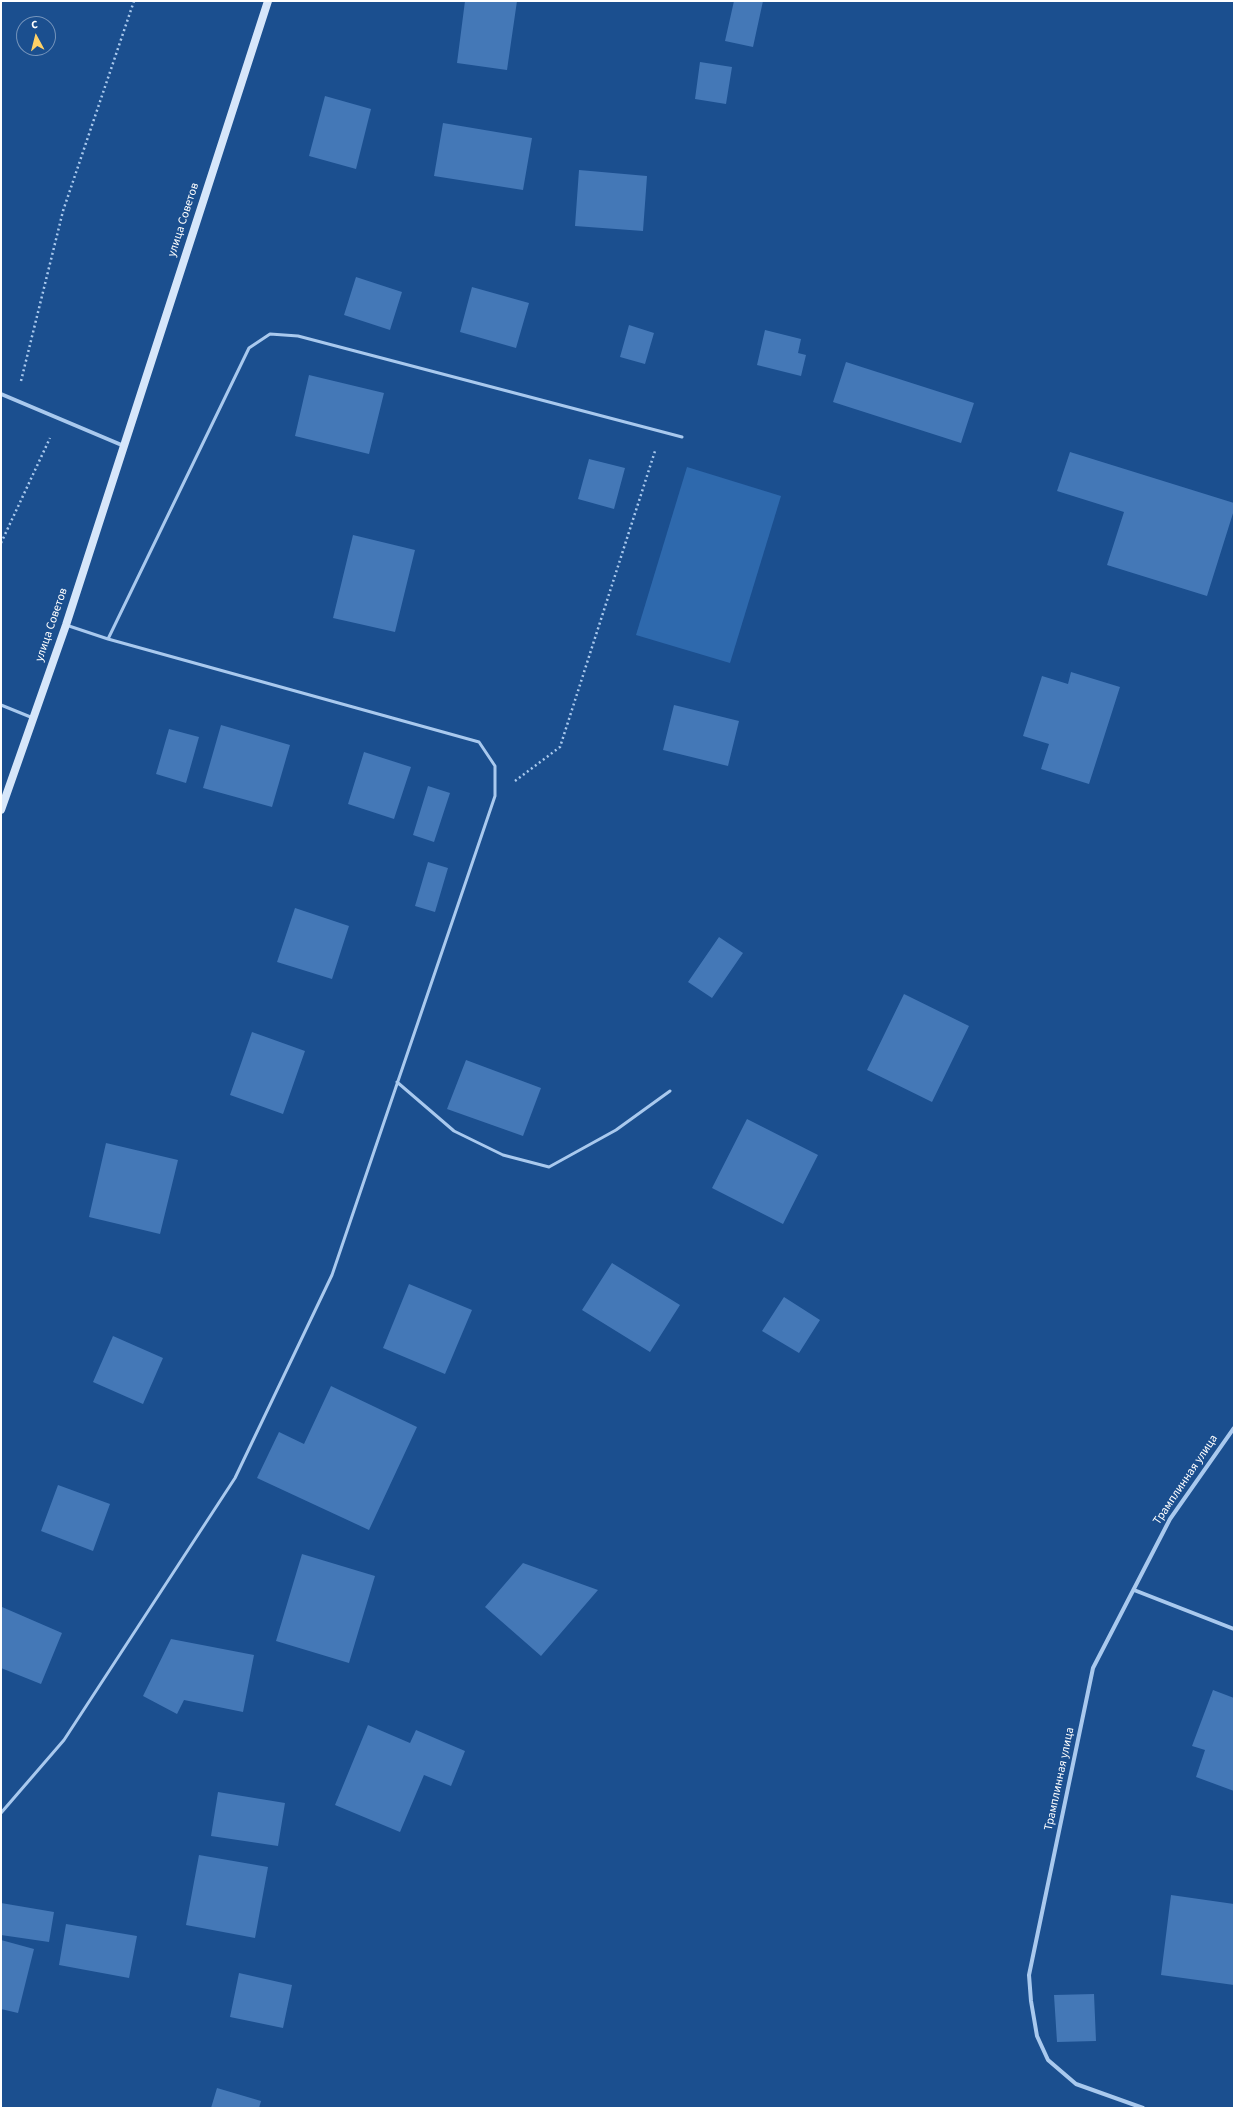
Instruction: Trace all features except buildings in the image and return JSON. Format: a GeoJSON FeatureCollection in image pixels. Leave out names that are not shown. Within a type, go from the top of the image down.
{"type":"FeatureCollection","features":[{"type":"Feature","properties":{"kind":"main road","name":"улица Советов"},"geometry":{"type":"LineString","coordinates":[[1,810],[66,625],[268,1]]}},
{"type":"Feature","properties":{"kind":"street"},"geometry":{"type":"LineString","coordinates":[[1,394],[124,446]]}},
{"type":"Feature","properties":{"kind":"street","name":"Трамплинная улица"},"geometry":{"type":"LineString","coordinates":[[1143,2108],[1076,2084],[1048,2060],[1037,2036],[1031,2001],[1029,1975],[1094,1668],[1170,1519],[1234,1428]]}},
{"type":"Feature","properties":{"kind":"street"},"geometry":{"type":"LineString","coordinates":[[1134,1590],[1234,1629]]}},
{"type":"Feature","properties":{"kind":"lane"},"geometry":{"type":"LineString","coordinates":[[108,639],[249,348],[270,334],[298,336],[682,438]]}},
{"type":"Feature","properties":{"kind":"lane"},"geometry":{"type":"LineString","coordinates":[[1,1813],[64,1740],[235,1478],[332,1275],[496,796],[495,766],[479,742],[108,639],[66,625]]}},
{"type":"Feature","properties":{"kind":"lane"},"geometry":{"type":"LineString","coordinates":[[1,705],[33,718]]}},
{"type":"Feature","properties":{"kind":"lane"},"geometry":{"type":"LineString","coordinates":[[398,1082],[454,1131],[503,1155],[549,1167],[616,1130],[670,1091]]}},
{"type":"Feature","properties":{"kind":"path"},"geometry":{"type":"LineString","coordinates":[[16,401],[63,211],[134,1]]}},
{"type":"Feature","properties":{"kind":"path"},"geometry":{"type":"LineString","coordinates":[[1,543],[59,419]]}},
{"type":"Feature","properties":{"kind":"path"},"geometry":{"type":"LineString","coordinates":[[496,796],[560,747],[662,432]]}},
{"type":"Feature","properties":{"kind":"shaded area"},"geometry":{"type":"Polygon","coordinates":[[[687,467],[781,496],[730,663],[636,635],[687,467]]]}}]}
